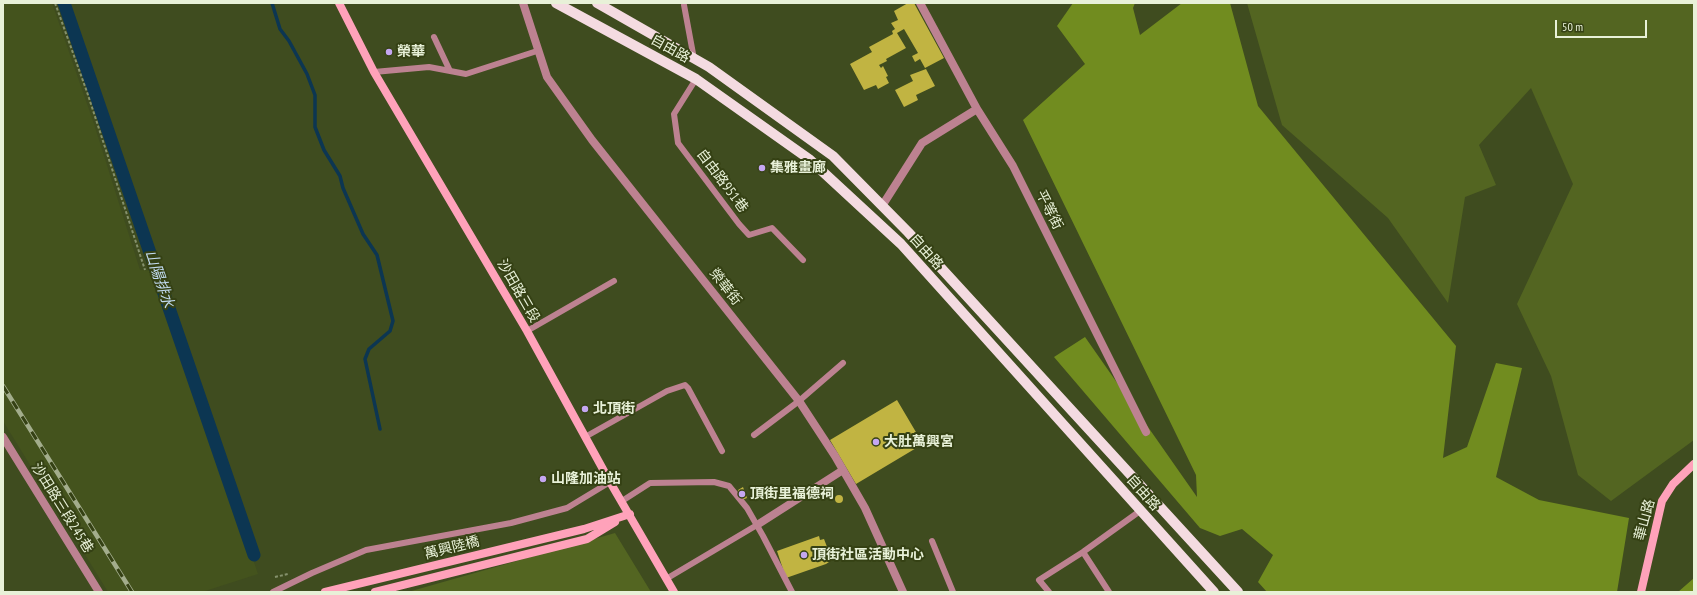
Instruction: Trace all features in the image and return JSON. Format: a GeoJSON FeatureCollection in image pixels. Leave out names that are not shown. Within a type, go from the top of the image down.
{"type":"FeatureCollection","features":[{"type":"Feature","properties":{"kind":"main road","name":"自由路"},"geometry":{"type":"LineString","coordinates":[[556,3],[696,79],[809,159],[901,244],[1214,592]]}},
{"type":"Feature","properties":{"kind":"main road","name":"自由路"},"geometry":{"type":"LineString","coordinates":[[602,4],[730,82],[832,156],[882,206],[1238,592]]}},
{"type":"Feature","properties":{"kind":"main road"},"geometry":{"type":"LineString","coordinates":[[719,95],[730,82]]}},
{"type":"Feature","properties":{"kind":"street","name":"沙田路三段"},"geometry":{"type":"LineString","coordinates":[[339,3],[374,72],[527,331],[610,482],[674,592]]}},
{"type":"Feature","properties":{"kind":"street","name":"榮華街"},"geometry":{"type":"LineString","coordinates":[[523,3],[547,77],[592,140],[799,401],[843,470],[865,508],[903,592]]}},
{"type":"Feature","properties":{"kind":"street","name":"平等街"},"geometry":{"type":"LineString","coordinates":[[920,3],[977,110],[1013,166],[1146,432]]}},
{"type":"Feature","properties":{"kind":"street"},"geometry":{"type":"LineString","coordinates":[[882,206],[922,143],[977,110]]}},
{"type":"Feature","properties":{"kind":"street","name":"沙田路三段245巷"},"geometry":{"type":"LineString","coordinates":[[3,437],[99,592]]}},
{"type":"Feature","properties":{"kind":"street","name":"華山路"},"geometry":{"type":"LineString","coordinates":[[1641,592],[1662,501],[1672,484],[1694,464]]}},
{"type":"Feature","properties":{"kind":"street"},"geometry":{"type":"LineString","coordinates":[[757,525],[843,470]]}},
{"type":"Feature","properties":{"kind":"street","name":"萬興陸橋"},"geometry":{"type":"LineString","coordinates":[[325,592],[584,529],[630,514]]}},
{"type":"Feature","properties":{"kind":"street","name":"萬興陸橋"},"geometry":{"type":"LineString","coordinates":[[375,592],[587,539],[630,514]]}},
{"type":"Feature","properties":{"kind":"lane"},"geometry":{"type":"LineString","coordinates":[[684,5],[694,59]]}},
{"type":"Feature","properties":{"kind":"lane"},"geometry":{"type":"LineString","coordinates":[[434,37],[450,71]]}},
{"type":"Feature","properties":{"kind":"lane"},"geometry":{"type":"LineString","coordinates":[[374,72],[429,66],[466,74],[538,51]]}},
{"type":"Feature","properties":{"kind":"lane","name":"自由路951巷"},"geometry":{"type":"LineString","coordinates":[[696,79],[674,114],[678,143],[749,235],[772,228],[803,260]]}},
{"type":"Feature","properties":{"kind":"lane"},"geometry":{"type":"LineString","coordinates":[[527,331],[614,281]]}},
{"type":"Feature","properties":{"kind":"lane"},"geometry":{"type":"LineString","coordinates":[[754,435],[799,401],[843,363]]}},
{"type":"Feature","properties":{"kind":"lane"},"geometry":{"type":"LineString","coordinates":[[585,437],[667,391],[685,385],[722,451]]}},
{"type":"Feature","properties":{"kind":"lane"},"geometry":{"type":"LineString","coordinates":[[273,592],[312,573],[366,550],[511,523],[567,508],[610,482]]}},
{"type":"Feature","properties":{"kind":"lane"},"geometry":{"type":"LineString","coordinates":[[622,501],[650,483],[714,482],[729,486],[747,508],[792,592]]}},
{"type":"Feature","properties":{"kind":"lane"},"geometry":{"type":"LineString","coordinates":[[1049,592],[1039,580],[1083,552],[1140,511]]}},
{"type":"Feature","properties":{"kind":"lane"},"geometry":{"type":"LineString","coordinates":[[666,579],[757,525]]}},
{"type":"Feature","properties":{"kind":"lane"},"geometry":{"type":"LineString","coordinates":[[932,541],[952,592]]}},
{"type":"Feature","properties":{"kind":"lane"},"geometry":{"type":"LineString","coordinates":[[1083,552],[1109,592]]}},
{"type":"Feature","properties":{"kind":"path"},"geometry":{"type":"LineString","coordinates":[[55,3],[87,92],[145,270]]}},
{"type":"Feature","properties":{"kind":"shaded area"},"geometry":{"type":"Polygon","coordinates":[[[3,3],[52,3],[94,124],[140,270],[156,271],[258,574],[202,592],[108,592],[3,421],[3,3]]]}},
{"type":"Feature","properties":{"kind":"shaded area"},"geometry":{"type":"Polygon","coordinates":[[[1247,3],[1694,3],[1694,440],[1611,501],[1578,475],[1551,376],[1517,304],[1573,184],[1531,88],[1479,145],[1496,185],[1465,197],[1448,303],[1388,218],[1282,125],[1247,3]]]}},
{"type":"Feature","properties":{"kind":"shaded area"},"geometry":{"type":"Polygon","coordinates":[[[615,533],[651,592],[408,592],[615,533]]]}},
{"type":"Feature","properties":{"kind":"green space"},"geometry":{"type":"Polygon","coordinates":[[[1073,3],[1135,3],[1133,8],[1140,35],[1182,3],[1230,3],[1258,106],[1456,346],[1443,458],[1467,447],[1496,363],[1522,368],[1496,477],[1539,500],[1629,518],[1617,592],[1267,592],[1258,582],[1273,555],[1242,529],[1220,536],[1200,528],[1054,357],[1085,337],[1197,497],[1196,475],[1023,120],[1085,64],[1057,26],[1073,3]]]}},
{"type":"Feature","properties":{"kind":"green space"},"geometry":{"type":"Polygon","coordinates":[[[1694,578],[1694,592],[1678,592],[1694,578]]]}},
{"type":"Feature","properties":{"kind":"building"},"geometry":{"type":"Polygon","coordinates":[[[908,3],[914,3],[944,58],[925,68],[920,59],[915,62],[912,56],[918,53],[904,29],[897,33],[906,48],[886,59],[887,61],[879,65],[881,68],[883,66],[888,76],[886,77],[889,83],[878,89],[876,85],[864,90],[850,64],[872,52],[869,47],[893,34],[892,31],[895,29],[891,23],[898,20],[894,11],[908,3]]]}},
{"type":"Feature","properties":{"kind":"building"},"geometry":{"type":"Polygon","coordinates":[[[926,69],[935,86],[916,95],[918,100],[904,107],[895,90],[913,81],[910,75],[926,69]]]}},
{"type":"Feature","properties":{"kind":"building","name":"大肚萬興宮"},"geometry":{"type":"Polygon","coordinates":[[[897,400],[923,444],[856,484],[830,440],[897,400]]]}},
{"type":"Feature","properties":{"kind":"building","name":"頂街里福德祠"},"geometry":{"type":"Polygon","coordinates":[[[743,487],[747,498],[742,500],[738,490],[743,487]]]}},
{"type":"Feature","properties":{"kind":"building"},"geometry":{"type":"Polygon","coordinates":[[[839,495],[842,496],[842,502],[839,503],[836,502],[835,499],[836,496],[839,495]]]}},
{"type":"Feature","properties":{"kind":"building","name":"頂街社區活動中心"},"geometry":{"type":"Polygon","coordinates":[[[819,536],[820,540],[824,539],[832,560],[826,564],[786,578],[777,551],[819,536]]]}},
{"type":"Feature","properties":{"kind":"waterway","name":"山陽排水"},"geometry":{"type":"LineString","coordinates":[[64,3],[254,555]]}},
{"type":"Feature","properties":{"kind":"waterway"},"geometry":{"type":"LineString","coordinates":[[272,3],[280,29],[289,41],[307,74],[315,95],[315,127],[324,150],[340,176],[343,188],[363,234],[377,255],[393,321],[390,331],[369,349],[365,359],[380,429]]}},
{"type":"Feature","properties":{"kind":"railway"},"geometry":{"type":"LineString","coordinates":[[3,386],[132,592]]}},
{"type":"Feature","properties":{"kind":"place","name":"榮華"},"geometry":{"type":"Point","coordinates":[389,52]}},
{"type":"Feature","properties":{"kind":"place","name":"集雅畫廊"},"geometry":{"type":"Point","coordinates":[762,168]}},
{"type":"Feature","properties":{"kind":"place","name":"北頂街"},"geometry":{"type":"Point","coordinates":[585,409]}},
{"type":"Feature","properties":{"kind":"place","name":"大肚萬興宮"},"geometry":{"type":"Point","coordinates":[876,442]}},
{"type":"Feature","properties":{"kind":"place","name":"山隆加油站"},"geometry":{"type":"Point","coordinates":[543,479]}},
{"type":"Feature","properties":{"kind":"place","name":"頂街里福德祠"},"geometry":{"type":"Point","coordinates":[742,494]}},
{"type":"Feature","properties":{"kind":"place","name":"頂街社區活動中心"},"geometry":{"type":"Point","coordinates":[804,555]}}]}
